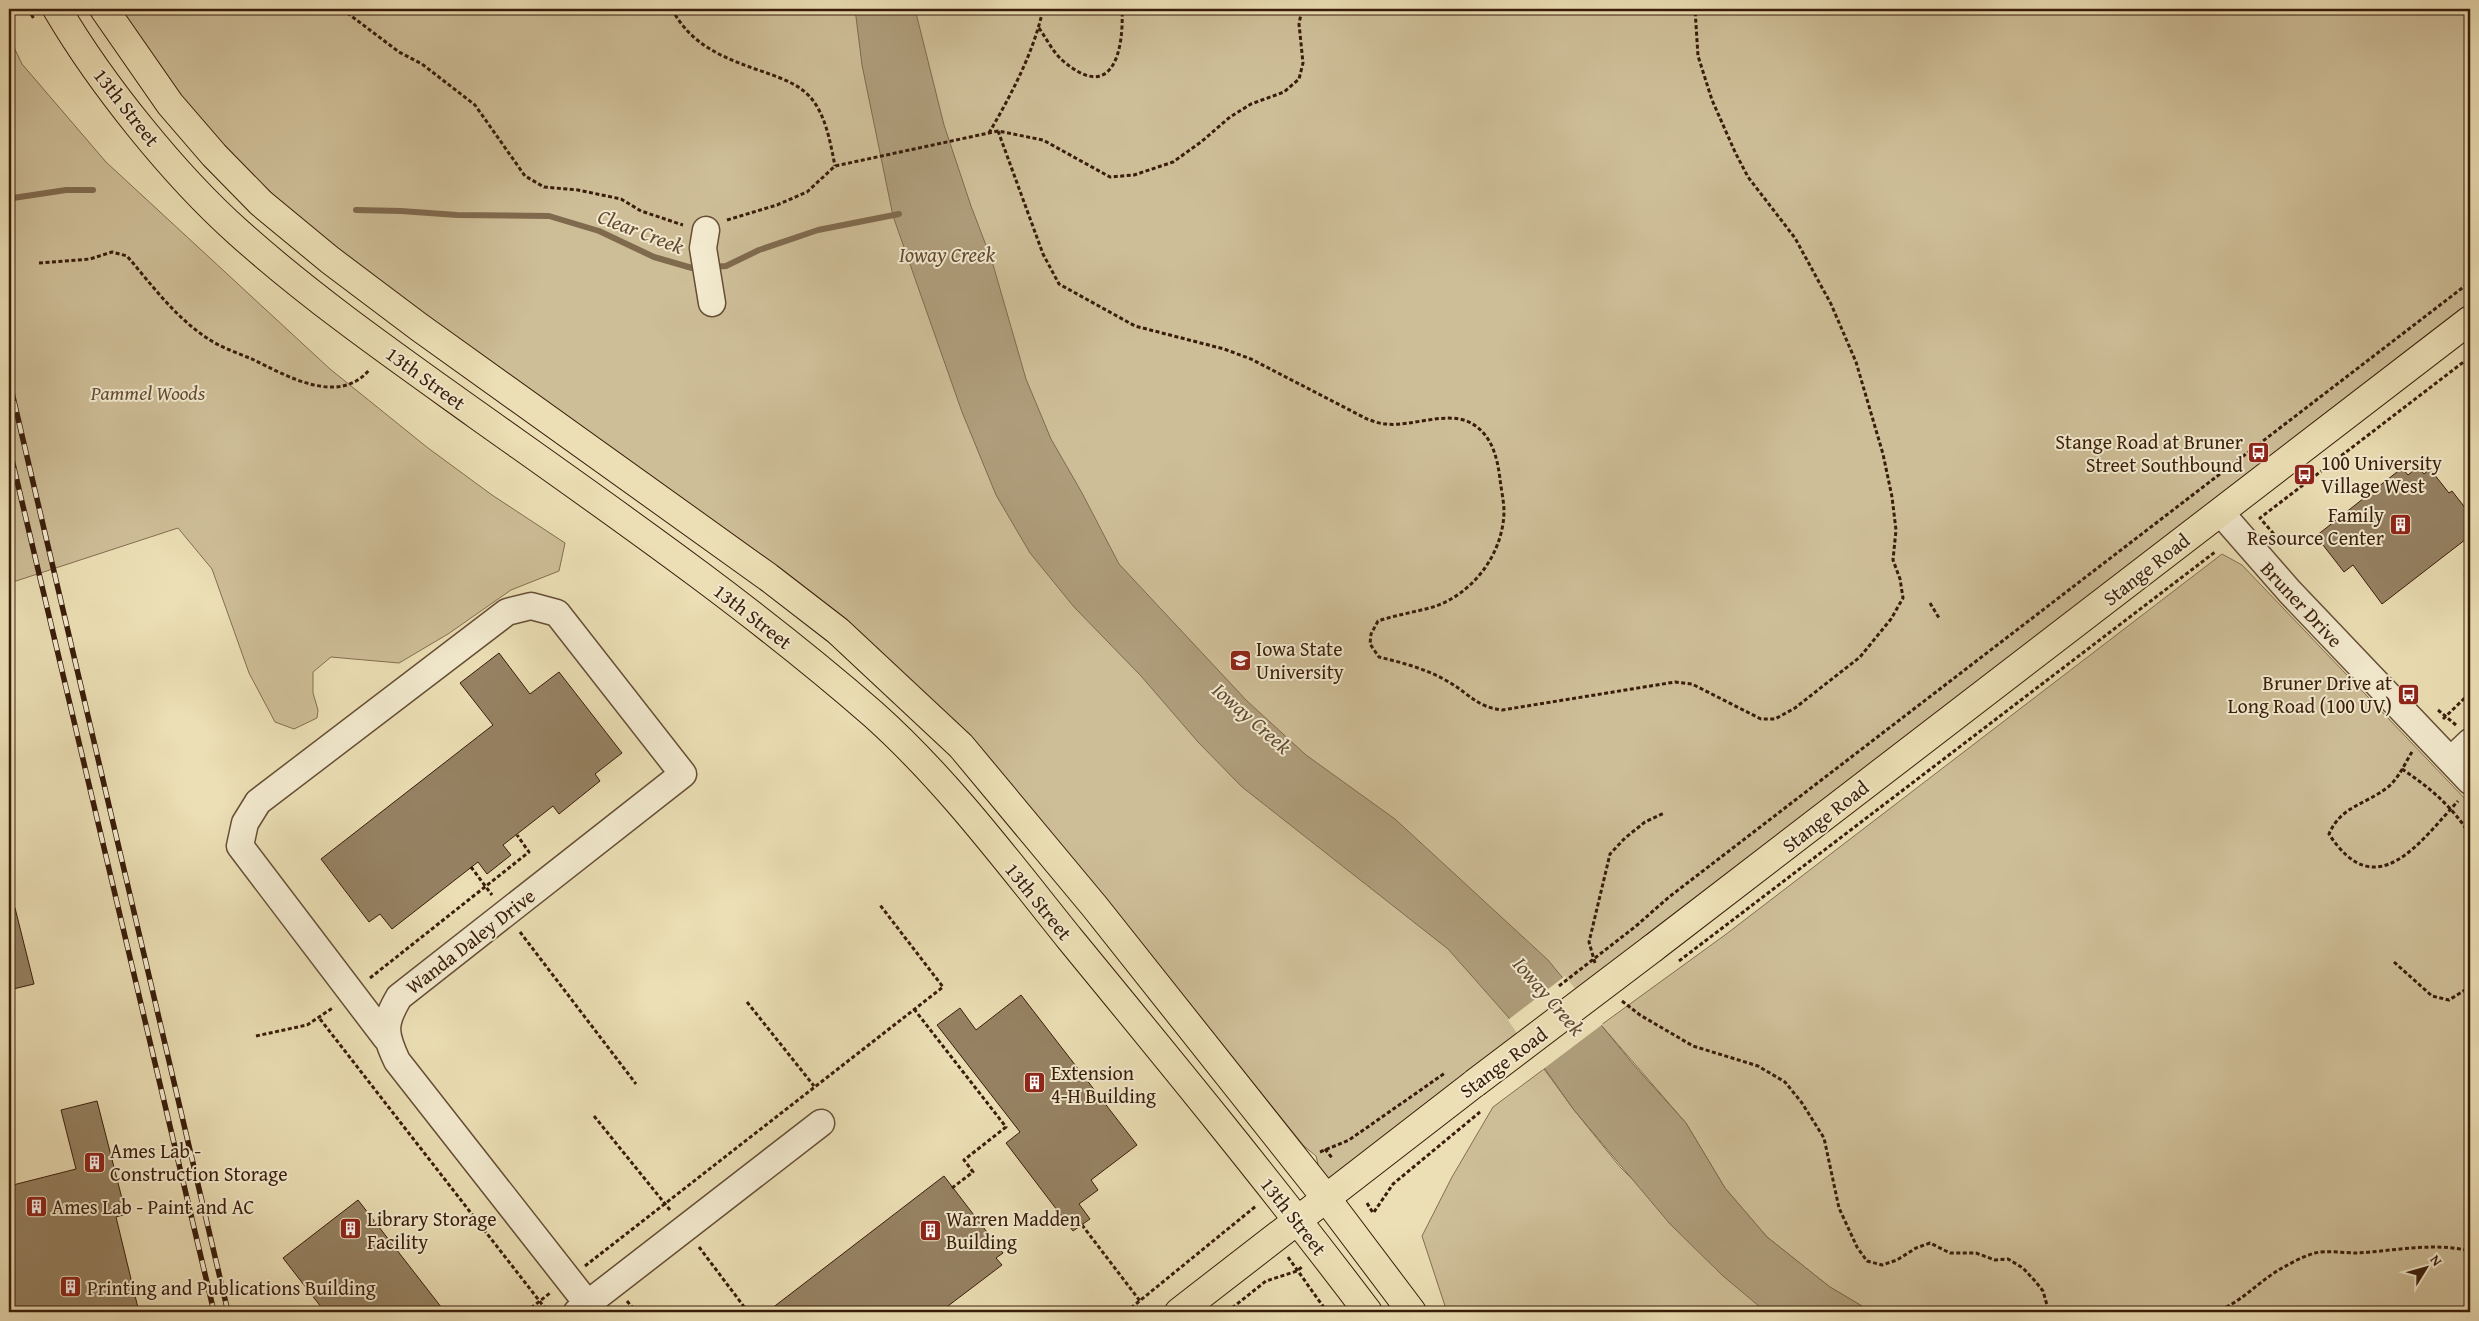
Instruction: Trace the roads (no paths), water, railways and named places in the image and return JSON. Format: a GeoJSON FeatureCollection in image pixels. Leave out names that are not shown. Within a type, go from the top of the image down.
{"type":"FeatureCollection","features":[{"type":"Feature","properties":{"kind":"main road","name":"13th Street"},"geometry":{"type":"LineString","coordinates":[[104,9],[170,104],[214,155],[261,203],[330,260],[419,327],[768,577],[838,631],[961,746],[1025,821],[1326,1198],[1412,1312]]}},
{"type":"Feature","properties":{"kind":"main road","name":"13th Street"},"geometry":{"type":"LineString","coordinates":[[46,15],[104,79],[143,130],[236,231],[307,291],[749,612],[877,718],[933,775],[1004,857],[1297,1220],[1368,1312]]}},
{"type":"Feature","properties":{"kind":"main road","name":"Stange Road"},"geometry":{"type":"LineString","coordinates":[[1179,1312],[2470,320]]}},
{"type":"Feature","properties":{"kind":"street"},"geometry":{"type":"LineString","coordinates":[[705,239],[712,303]]}},
{"type":"Feature","properties":{"kind":"street","name":"Bruner Drive"},"geometry":{"type":"LineString","coordinates":[[2220,512],[2290,592],[2451,760],[2466,789]]}},
{"type":"Feature","properties":{"kind":"street","name":"Wanda Daley Drive"},"geometry":{"type":"LineString","coordinates":[[531,606],[557,613],[683,774],[399,997],[388,1017],[386,1038],[240,846],[245,823],[258,802],[507,612],[531,606]]}},
{"type":"Feature","properties":{"kind":"street"},"geometry":{"type":"LineString","coordinates":[[2451,760],[2466,735]]}},
{"type":"Feature","properties":{"kind":"street"},"geometry":{"type":"LineString","coordinates":[[386,1038],[397,1061],[568,1278],[586,1310],[821,1123]]}},
{"type":"Feature","properties":{"kind":"water","name":"Ioway Creek"},"geometry":{"type":"Polygon","coordinates":[[[855,9],[915,9],[944,125],[992,261],[1026,379],[1051,439],[1119,564],[1247,701],[1306,755],[1395,819],[1548,960],[1633,1064],[1686,1123],[1725,1188],[1767,1237],[1830,1287],[1872,1312],[1766,1312],[1723,1276],[1670,1224],[1574,1110],[1509,1018],[1448,949],[1242,787],[1198,742],[1141,676],[1074,607],[1030,553],[996,495],[962,412],[893,216],[862,65],[855,9]]]}},
{"type":"Feature","properties":{"kind":"waterway","name":"Clear Creek"},"geometry":{"type":"LineString","coordinates":[[13,198],[66,190],[93,190]]}},
{"type":"Feature","properties":{"kind":"waterway","name":"Clear Creek"},"geometry":{"type":"LineString","coordinates":[[356,210],[457,215],[549,216],[599,231],[654,257],[692,268],[700,267]]}},
{"type":"Feature","properties":{"kind":"waterway","name":"Clear Creek"},"geometry":{"type":"LineString","coordinates":[[713,267],[726,266],[759,250],[818,230],[899,214]]}},
{"type":"Feature","properties":{"kind":"railway"},"geometry":{"type":"LineString","coordinates":[[9,380],[228,1312]]}},
{"type":"Feature","properties":{"kind":"railway"},"geometry":{"type":"LineString","coordinates":[[9,447],[214,1312]]}},
{"type":"Feature","properties":{"kind":"place","name":"Stange Road at Bruner Street Southbound"},"geometry":{"type":"Point","coordinates":[2259,452]}},
{"type":"Feature","properties":{"kind":"place","name":"100 University Village West"},"geometry":{"type":"Point","coordinates":[2305,474]}},
{"type":"Feature","properties":{"kind":"place","name":"Family Resource Center"},"geometry":{"type":"Point","coordinates":[2400,525]}},
{"type":"Feature","properties":{"kind":"place","name":"Iowa State University"},"geometry":{"type":"Point","coordinates":[1240,660]}},
{"type":"Feature","properties":{"kind":"place","name":"Bruner Drive at Long Road (100 UV)"},"geometry":{"type":"Point","coordinates":[2408,694]}},
{"type":"Feature","properties":{"kind":"place","name":"Extension 4-H Building"},"geometry":{"type":"Point","coordinates":[1035,1083]}},
{"type":"Feature","properties":{"kind":"place","name":"Ames Lab - Construction Storage"},"geometry":{"type":"Point","coordinates":[94,1162]}},
{"type":"Feature","properties":{"kind":"place","name":"Ames Lab - Paint and AC"},"geometry":{"type":"Point","coordinates":[36,1206]}},
{"type":"Feature","properties":{"kind":"place","name":"Library Storage Facility"},"geometry":{"type":"Point","coordinates":[351,1229]}},
{"type":"Feature","properties":{"kind":"place","name":"Warren Madden Building"},"geometry":{"type":"Point","coordinates":[930,1230]}},
{"type":"Feature","properties":{"kind":"place","name":"Printing and Publications Building"},"geometry":{"type":"Point","coordinates":[71,1287]}},
{"type":"Feature","properties":{"kind":"park label","name":"Pammel Woods"},"geometry":{"type":"Point","coordinates":[148,392]}}]}
